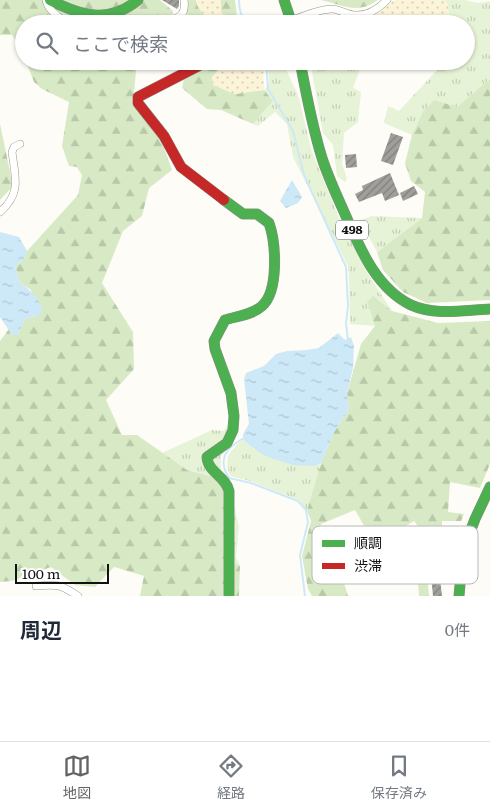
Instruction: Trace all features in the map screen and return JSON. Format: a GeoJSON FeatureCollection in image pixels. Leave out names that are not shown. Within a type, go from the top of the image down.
{"type":"FeatureCollection","features":[{"type":"Feature","properties":{"kind":"main road"},"geometry":{"type":"LineString","coordinates":[[50,0],[67,9],[93,15]]}},
{"type":"Feature","properties":{"kind":"main road"},"geometry":{"type":"LineString","coordinates":[[106,15],[120,12],[133,6],[138,0]]}},
{"type":"Feature","properties":{"kind":"main road"},"geometry":{"type":"LineString","coordinates":[[284,0],[289,15]]}},
{"type":"Feature","properties":{"kind":"main road"},"geometry":{"type":"LineString","coordinates":[[190,70],[138,97],[138,103],[164,136],[181,167],[243,214],[257,214],[269,224],[275,270],[267,299],[262,305],[250,313],[225,320],[214,341],[215,349],[231,393],[234,416],[233,430],[227,443],[207,457],[206,463],[228,485],[230,507],[229,596]]}},
{"type":"Feature","properties":{"kind":"main road","name":"498"},"geometry":{"type":"LineString","coordinates":[[302,70],[306,96],[323,160],[335,193],[357,240],[378,278],[388,290],[399,298],[422,309],[432,311],[490,309]]}},
{"type":"Feature","properties":{"kind":"main road"},"geometry":{"type":"LineString","coordinates":[[472,526],[490,487]]}},
{"type":"Feature","properties":{"kind":"street"},"geometry":{"type":"LineString","coordinates":[[46,0],[46,5],[56,15]]}},
{"type":"Feature","properties":{"kind":"street"},"geometry":{"type":"LineString","coordinates":[[181,15],[185,11],[184,0]]}},
{"type":"Feature","properties":{"kind":"street"},"geometry":{"type":"LineString","coordinates":[[310,15],[322,10],[333,9],[356,15],[366,14],[378,8],[387,0]]}},
{"type":"Feature","properties":{"kind":"street"},"geometry":{"type":"LineString","coordinates":[[0,212],[16,190],[12,152],[14,147],[20,144]]}},
{"type":"Feature","properties":{"kind":"street"},"geometry":{"type":"LineString","coordinates":[[36,586],[55,584],[66,588],[78,596]]}},
{"type":"Feature","properties":{"kind":"green space"},"geometry":{"type":"Polygon","coordinates":[[[0,0],[160,0],[173,11],[173,15],[15,15],[15,40],[12,35],[0,35],[0,0]]]}},
{"type":"Feature","properties":{"kind":"green space"},"geometry":{"type":"Polygon","coordinates":[[[185,0],[196,0],[198,7],[204,15],[188,15],[185,0]]]}},
{"type":"Feature","properties":{"kind":"green space"},"geometry":{"type":"Polygon","coordinates":[[[221,0],[235,0],[237,15],[223,15],[221,11],[221,0]]]}},
{"type":"Feature","properties":{"kind":"green space"},"geometry":{"type":"Polygon","coordinates":[[[321,0],[378,0],[363,7],[350,8],[321,0]]]}},
{"type":"Feature","properties":{"kind":"green space"},"geometry":{"type":"Polygon","coordinates":[[[444,0],[465,0],[478,3],[490,1],[490,81],[485,83],[457,107],[422,113],[412,135],[384,123],[388,106],[399,111],[437,70],[475,70],[475,15],[449,15],[448,5],[444,0]]]}},
{"type":"Feature","properties":{"kind":"green space"},"geometry":{"type":"Polygon","coordinates":[[[29,70],[136,70],[133,102],[160,137],[172,170],[149,188],[142,216],[123,231],[102,283],[133,332],[134,369],[106,400],[122,435],[137,435],[187,470],[218,478],[225,492],[226,559],[240,566],[239,596],[140,596],[144,576],[114,567],[95,587],[75,585],[51,567],[12,581],[0,582],[0,341],[9,329],[12,335],[18,335],[25,319],[37,316],[31,290],[20,283],[15,266],[24,259],[27,251],[78,195],[82,175],[77,167],[69,166],[62,146],[69,102],[42,89],[34,82],[29,70]]]}},
{"type":"Feature","properties":{"kind":"green space"},"geometry":{"type":"Polygon","coordinates":[[[197,70],[219,70],[212,77],[234,94],[264,90],[273,101],[253,124],[221,110],[207,109],[182,88],[184,78],[197,70]]]}},
{"type":"Feature","properties":{"kind":"green space"},"geometry":{"type":"Polygon","coordinates":[[[268,70],[286,70],[298,95],[312,152],[340,220],[368,274],[392,311],[373,297],[367,303],[375,326],[350,324],[348,266],[293,157],[287,124],[275,112],[258,126],[253,124],[273,101],[264,90],[269,84],[268,70]]]}},
{"type":"Feature","properties":{"kind":"green space"},"geometry":{"type":"Polygon","coordinates":[[[312,70],[360,70],[353,88],[361,92],[358,122],[344,133],[342,163],[347,179],[345,182],[337,176],[333,145],[323,133],[312,70]]]}},
{"type":"Feature","properties":{"kind":"green space"},"geometry":{"type":"Polygon","coordinates":[[[490,81],[490,300],[427,303],[403,292],[383,270],[377,252],[422,218],[425,192],[411,181],[405,163],[412,135],[422,113],[434,100],[457,107],[485,83],[490,81]]]}},
{"type":"Feature","properties":{"kind":"green space"},"geometry":{"type":"Polygon","coordinates":[[[0,124],[13,186],[0,200],[0,124]]]}},
{"type":"Feature","properties":{"kind":"green space"},"geometry":{"type":"Polygon","coordinates":[[[372,216],[422,218],[377,252],[360,220],[372,216]]]}},
{"type":"Feature","properties":{"kind":"green space"},"geometry":{"type":"Polygon","coordinates":[[[373,296],[392,311],[438,323],[490,321],[490,464],[480,488],[450,482],[448,512],[464,514],[461,521],[442,521],[442,526],[418,526],[414,521],[406,526],[364,526],[355,510],[321,524],[321,526],[312,526],[312,584],[344,584],[348,596],[312,596],[308,589],[302,556],[311,521],[307,510],[321,463],[334,432],[349,409],[347,393],[361,344],[375,326],[367,302],[373,296]]]}},
{"type":"Feature","properties":{"kind":"green space"},"geometry":{"type":"Polygon","coordinates":[[[229,422],[231,444],[221,456],[221,471],[229,482],[239,527],[236,557],[240,566],[226,559],[218,478],[187,470],[162,453],[212,430],[224,431],[229,422]]]}},
{"type":"Feature","properties":{"kind":"green space"},"geometry":{"type":"Polygon","coordinates":[[[243,439],[248,444],[315,466],[321,463],[307,510],[299,500],[250,481],[230,476],[227,464],[229,455],[243,439]]]}},
{"type":"Feature","properties":{"kind":"green space"},"geometry":{"type":"Polygon","coordinates":[[[418,584],[428,584],[429,596],[419,596],[418,584]]]}},
{"type":"Feature","properties":{"kind":"sand"},"geometry":{"type":"Polygon","coordinates":[[[196,0],[221,0],[221,11],[223,15],[204,15],[198,7],[196,0]]]}},
{"type":"Feature","properties":{"kind":"sand"},"geometry":{"type":"Polygon","coordinates":[[[395,0],[444,0],[448,4],[449,15],[367,15],[395,0]]]}},
{"type":"Feature","properties":{"kind":"sand"},"geometry":{"type":"Polygon","coordinates":[[[219,70],[263,70],[264,90],[234,94],[213,85],[212,77],[219,70]]]}},
{"type":"Feature","properties":{"kind":"water"},"geometry":{"type":"Polygon","coordinates":[[[292,180],[302,197],[298,203],[286,208],[280,201],[292,180]]]}},
{"type":"Feature","properties":{"kind":"water"},"geometry":{"type":"Polygon","coordinates":[[[0,232],[19,237],[27,251],[24,259],[15,266],[20,283],[34,295],[43,310],[37,316],[25,319],[18,335],[12,335],[0,317],[0,232]]]}},
{"type":"Feature","properties":{"kind":"water"},"geometry":{"type":"Polygon","coordinates":[[[338,333],[345,340],[351,337],[354,346],[353,368],[347,393],[349,409],[334,432],[321,463],[315,466],[292,465],[263,455],[243,439],[243,434],[249,424],[244,379],[246,373],[264,366],[276,354],[319,348],[338,333]]]}},
{"type":"Feature","properties":{"kind":"building"},"geometry":{"type":"Polygon","coordinates":[[[162,0],[179,0],[179,6],[177,9],[162,0]]]}},
{"type":"Feature","properties":{"kind":"building"},"geometry":{"type":"Polygon","coordinates":[[[391,133],[403,137],[393,165],[381,161],[391,133]]]}},
{"type":"Feature","properties":{"kind":"building"},"geometry":{"type":"Polygon","coordinates":[[[356,154],[357,167],[346,168],[345,155],[356,154]]]}},
{"type":"Feature","properties":{"kind":"building"},"geometry":{"type":"Polygon","coordinates":[[[390,173],[399,195],[385,201],[382,193],[359,202],[355,194],[363,190],[362,186],[390,173]]]}},
{"type":"Feature","properties":{"kind":"building"},"geometry":{"type":"Polygon","coordinates":[[[414,186],[418,194],[403,201],[400,193],[414,186]]]}},
{"type":"Feature","properties":{"kind":"building"},"geometry":{"type":"Polygon","coordinates":[[[432,584],[441,584],[442,596],[433,596],[432,584]]]}},
{"type":"Feature","properties":{"kind":"waterway"},"geometry":{"type":"LineString","coordinates":[[239,0],[242,15]]}},
{"type":"Feature","properties":{"kind":"waterway"},"geometry":{"type":"LineString","coordinates":[[267,70],[268,89],[293,131],[304,175],[346,267],[348,306],[346,323],[348,341]]}},
{"type":"Feature","properties":{"kind":"waterway"},"geometry":{"type":"LineString","coordinates":[[244,438],[232,446],[225,455],[225,471],[229,478],[251,483],[298,501],[306,510],[308,522],[300,555],[305,596]]}},
{"type":"Feature","properties":{"kind":"traffic: fast"},"geometry":{"type":"LineString","coordinates":[[50,0],[61,6],[95,15],[106,15],[116,12],[127,8],[138,0]]}},
{"type":"Feature","properties":{"kind":"traffic: fast"},"geometry":{"type":"LineString","coordinates":[[284,0],[289,15]]}},
{"type":"Feature","properties":{"kind":"traffic: fast"},"geometry":{"type":"LineString","coordinates":[[302,70],[312,122],[325,166],[359,245],[380,280],[399,298],[420,308],[450,312],[490,309]]}},
{"type":"Feature","properties":{"kind":"traffic: fast"},"geometry":{"type":"LineString","coordinates":[[224,200],[243,214],[257,214],[269,223],[274,254],[274,278],[267,299],[258,309],[225,320],[214,341],[215,349],[231,393],[234,416],[233,430],[227,443],[207,457],[210,467],[224,481],[229,491],[229,596]]}},
{"type":"Feature","properties":{"kind":"traffic: fast"},"geometry":{"type":"LineString","coordinates":[[472,526],[490,487]]}},
{"type":"Feature","properties":{"kind":"traffic: fast"},"geometry":{"type":"LineString","coordinates":[[459,596],[460,584]]}},
{"type":"Feature","properties":{"kind":"traffic: jam"},"geometry":{"type":"LineString","coordinates":[[190,70],[138,97],[138,103],[164,136],[181,167],[224,200]]}}]}
